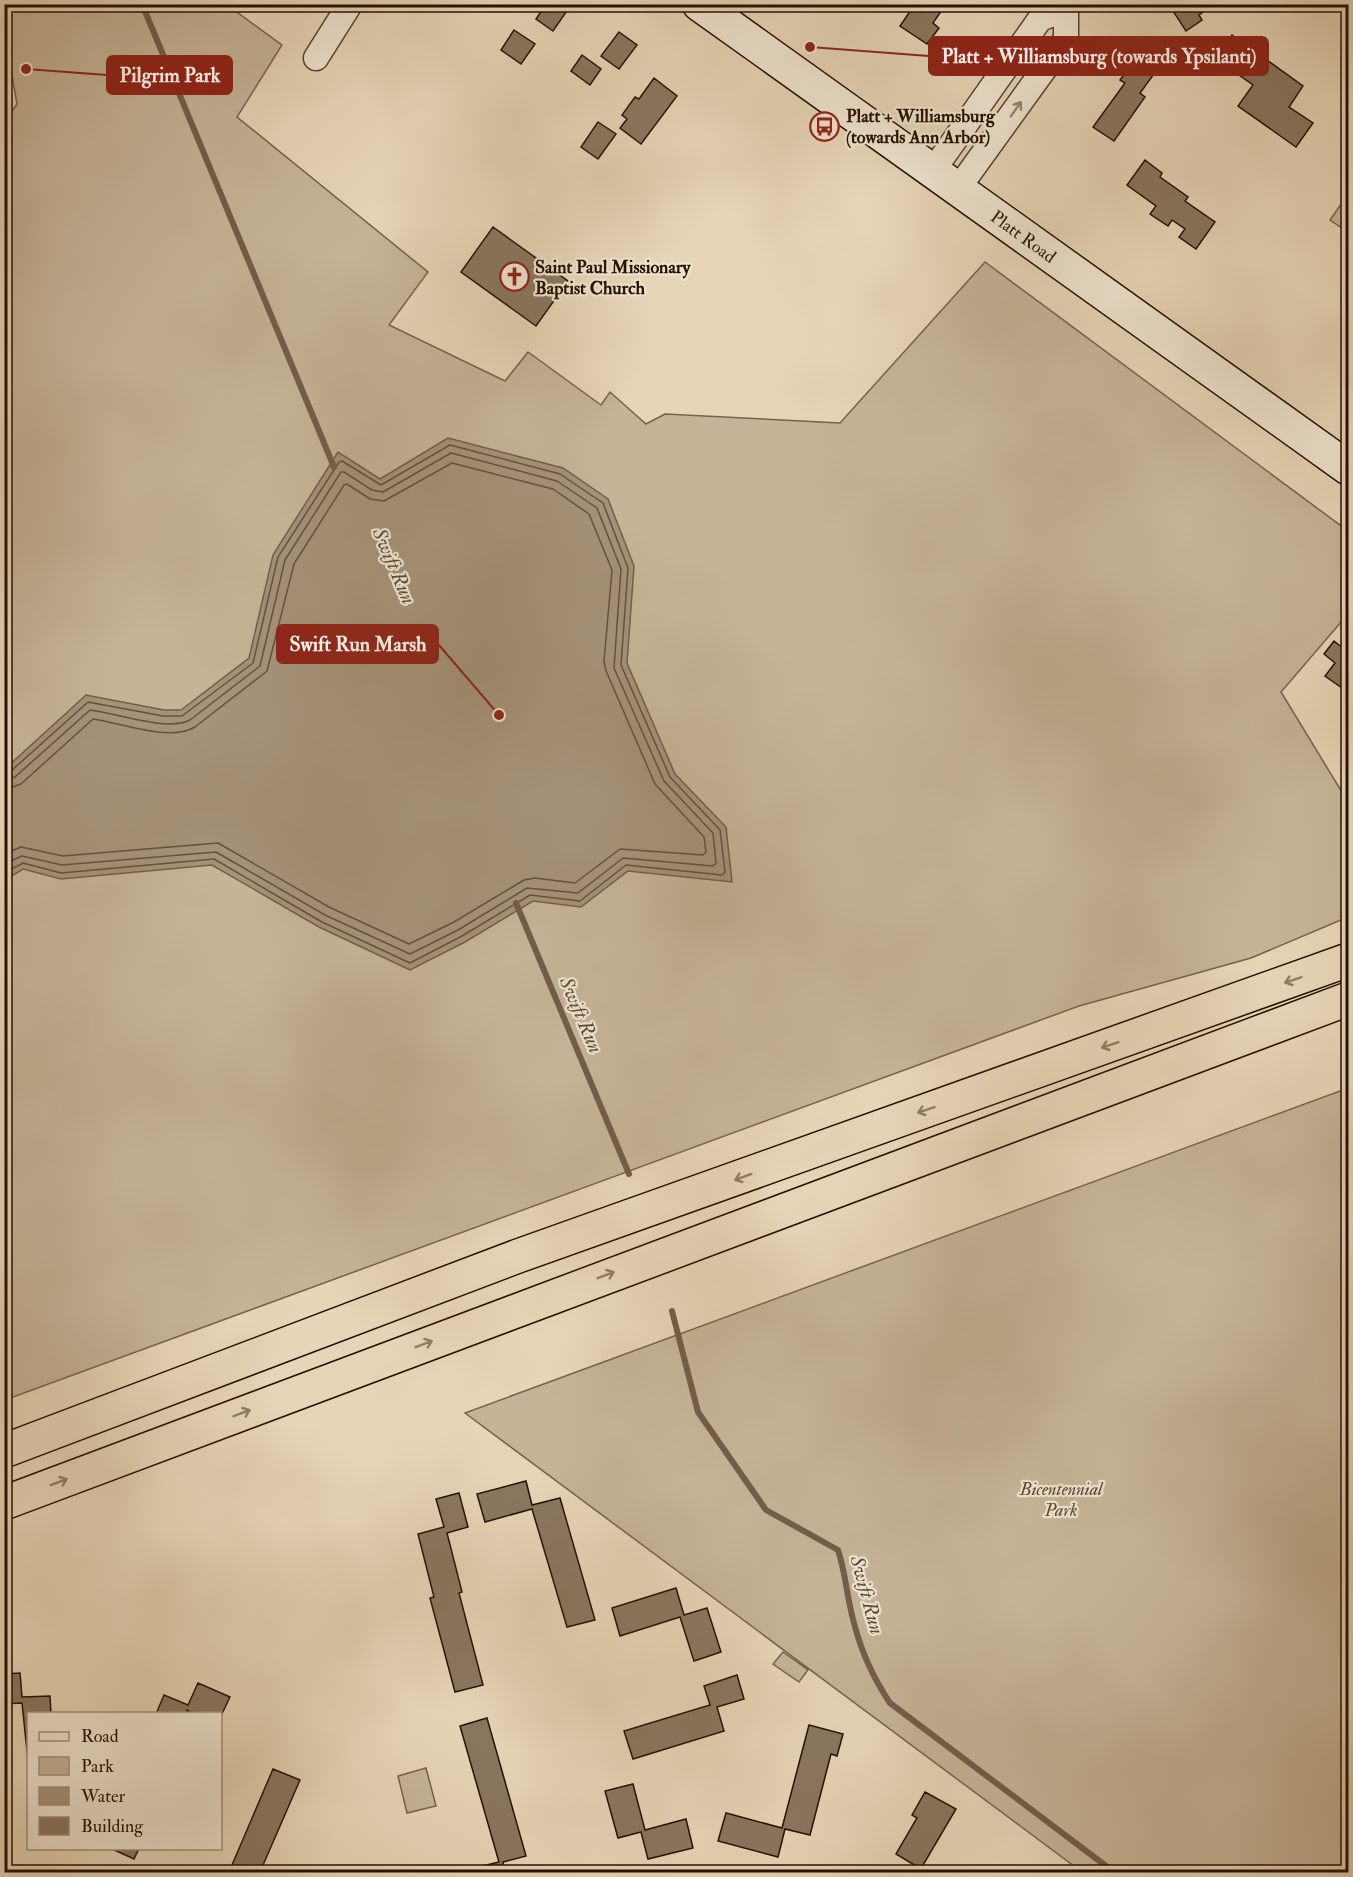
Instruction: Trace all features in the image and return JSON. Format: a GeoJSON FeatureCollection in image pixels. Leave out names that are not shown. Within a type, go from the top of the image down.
{"type":"FeatureCollection","features":[{"type":"Feature","properties":{"kind":"highway"},"geometry":{"type":"LineString","coordinates":[[4,1450],[518,1256],[1348,960]]}},
{"type":"Feature","properties":{"kind":"highway"},"geometry":{"type":"LineString","coordinates":[[4,1503],[1348,999]]}},
{"type":"Feature","properties":{"kind":"main road","name":"Platt Road"},"geometry":{"type":"LineString","coordinates":[[699,4],[1348,468]]}},
{"type":"Feature","properties":{"kind":"street"},"geometry":{"type":"LineString","coordinates":[[316,58],[350,4]]}},
{"type":"Feature","properties":{"kind":"street"},"geometry":{"type":"LineString","coordinates":[[1067,7],[1066,39],[945,181],[1040,20],[1067,7]]}},
{"type":"Feature","properties":{"kind":"green space"},"geometry":{"type":"Polygon","coordinates":[[[5,5],[227,5],[282,45],[237,117],[428,272],[389,325],[505,381],[528,352],[601,405],[610,392],[646,424],[665,414],[840,423],[985,262],[1348,531],[1348,614],[1281,692],[1348,802],[1348,917],[1251,958],[1079,1006],[5,1400],[4,122],[17,104],[5,34],[5,5]]]}},
{"type":"Feature","properties":{"kind":"green space"},"geometry":{"type":"Polygon","coordinates":[[[1348,194],[1348,232],[1330,220],[1348,194]]]}},
{"type":"Feature","properties":{"kind":"green space","name":"Bicentennial Park"},"geometry":{"type":"Polygon","coordinates":[[[1348,1088],[1348,1872],[1082,1872],[465,1413],[1348,1088]]]}},
{"type":"Feature","properties":{"kind":"green space"},"geometry":{"type":"Polygon","coordinates":[[[783,1652],[808,1670],[799,1682],[773,1664],[783,1652]]]}},
{"type":"Feature","properties":{"kind":"green space"},"geometry":{"type":"Polygon","coordinates":[[[426,1768],[436,1806],[407,1813],[398,1776],[426,1768]]]}},
{"type":"Feature","properties":{"kind":"water"},"geometry":{"type":"Polygon","coordinates":[[[448,438],[563,468],[608,499],[634,566],[627,663],[675,774],[726,827],[732,882],[628,871],[581,907],[533,901],[465,942],[410,970],[319,927],[212,865],[61,879],[23,869],[5,880],[5,769],[86,695],[164,710],[181,710],[249,658],[273,555],[338,452],[380,479],[448,438]]]}},
{"type":"Feature","properties":{"kind":"building"},"geometry":{"type":"Polygon","coordinates":[[[546,4],[571,5],[553,31],[536,19],[546,4]]]}},
{"type":"Feature","properties":{"kind":"building"},"geometry":{"type":"Polygon","coordinates":[[[915,4],[946,4],[933,23],[939,28],[927,44],[900,26],[915,4]]]}},
{"type":"Feature","properties":{"kind":"building"},"geometry":{"type":"Polygon","coordinates":[[[1176,4],[1214,4],[1199,15],[1202,20],[1186,31],[1171,8],[1176,4]]]}},
{"type":"Feature","properties":{"kind":"building"},"geometry":{"type":"Polygon","coordinates":[[[514,30],[535,44],[521,64],[501,50],[514,30]]]}},
{"type":"Feature","properties":{"kind":"building"},"geometry":{"type":"Polygon","coordinates":[[[619,32],[637,45],[619,69],[601,56],[619,32]]]}},
{"type":"Feature","properties":{"kind":"building"},"geometry":{"type":"Polygon","coordinates":[[[1232,35],[1303,86],[1289,107],[1313,123],[1296,147],[1238,106],[1253,85],[1215,58],[1232,35]]]}},
{"type":"Feature","properties":{"kind":"building"},"geometry":{"type":"Polygon","coordinates":[[[1142,49],[1162,63],[1140,93],[1145,97],[1114,141],[1093,127],[1125,83],[1120,80],[1142,49]]]}},
{"type":"Feature","properties":{"kind":"building"},"geometry":{"type":"Polygon","coordinates":[[[582,55],[601,69],[590,85],[571,71],[582,55]]]}},
{"type":"Feature","properties":{"kind":"building"},"geometry":{"type":"Polygon","coordinates":[[[654,78],[677,96],[641,144],[620,128],[627,119],[622,115],[635,97],[639,99],[654,78]]]}},
{"type":"Feature","properties":{"kind":"building"},"geometry":{"type":"Polygon","coordinates":[[[598,122],[616,134],[598,159],[581,147],[598,122]]]}},
{"type":"Feature","properties":{"kind":"building"},"geometry":{"type":"Polygon","coordinates":[[[1145,160],[1162,173],[1160,177],[1188,197],[1185,201],[1215,222],[1196,249],[1179,237],[1185,229],[1172,220],[1168,226],[1150,214],[1156,206],[1127,185],[1145,160]]]}},
{"type":"Feature","properties":{"kind":"building","name":"Saint Paul Missionary Baptist Church"},"geometry":{"type":"Polygon","coordinates":[[[493,227],[568,281],[536,326],[461,272],[493,227]]]}},
{"type":"Feature","properties":{"kind":"building"},"geometry":{"type":"Polygon","coordinates":[[[1334,641],[1348,652],[1348,679],[1342,688],[1325,676],[1335,663],[1324,654],[1334,641]]]}},
{"type":"Feature","properties":{"kind":"building"},"geometry":{"type":"Polygon","coordinates":[[[526,1481],[532,1505],[560,1498],[595,1620],[567,1627],[532,1509],[485,1522],[477,1494],[526,1481]]]}},
{"type":"Feature","properties":{"kind":"building"},"geometry":{"type":"Polygon","coordinates":[[[459,1493],[468,1527],[447,1533],[462,1592],[459,1593],[483,1685],[455,1692],[430,1598],[434,1597],[418,1534],[444,1527],[436,1499],[459,1493]]]}},
{"type":"Feature","properties":{"kind":"building"},"geometry":{"type":"Polygon","coordinates":[[[676,1588],[684,1615],[707,1608],[721,1652],[694,1661],[680,1617],[620,1636],[612,1608],[676,1588]]]}},
{"type":"Feature","properties":{"kind":"building"},"geometry":{"type":"Polygon","coordinates":[[[20,1673],[22,1697],[50,1696],[51,1712],[27,1712],[27,1751],[22,1703],[4,1704],[4,1674],[20,1673]]]}},
{"type":"Feature","properties":{"kind":"building"},"geometry":{"type":"Polygon","coordinates":[[[737,1675],[744,1699],[717,1707],[724,1731],[633,1759],[624,1731],[710,1705],[704,1686],[737,1675]]]}},
{"type":"Feature","properties":{"kind":"building"},"geometry":{"type":"Polygon","coordinates":[[[198,1683],[230,1697],[222,1714],[187,1710],[186,1712],[157,1712],[164,1695],[188,1705],[198,1683]]]}},
{"type":"Feature","properties":{"kind":"building"},"geometry":{"type":"Polygon","coordinates":[[[487,1718],[526,1856],[503,1862],[505,1872],[458,1872],[499,1862],[460,1726],[487,1718]]]}},
{"type":"Feature","properties":{"kind":"building"},"geometry":{"type":"Polygon","coordinates":[[[809,1725],[843,1734],[837,1756],[831,1754],[810,1835],[785,1829],[778,1857],[718,1841],[726,1813],[782,1828],[809,1725]]]}},
{"type":"Feature","properties":{"kind":"building"},"geometry":{"type":"Polygon","coordinates":[[[273,1769],[300,1780],[260,1872],[229,1872],[273,1769]]]}},
{"type":"Feature","properties":{"kind":"building"},"geometry":{"type":"Polygon","coordinates":[[[633,1784],[645,1830],[686,1819],[693,1848],[648,1859],[641,1832],[618,1838],[605,1791],[633,1784]]]}},
{"type":"Feature","properties":{"kind":"building"},"geometry":{"type":"Polygon","coordinates":[[[925,1792],[956,1809],[923,1865],[936,1872],[919,1872],[921,1869],[896,1854],[917,1818],[912,1815],[925,1792]]]}},
{"type":"Feature","properties":{"kind":"building"},"geometry":{"type":"Polygon","coordinates":[[[114,1850],[138,1850],[134,1859],[114,1850]]]}},
{"type":"Feature","properties":{"kind":"waterway","name":"Swift Run"},"geometry":{"type":"LineString","coordinates":[[142,4],[334,467]]}},
{"type":"Feature","properties":{"kind":"waterway","name":"Swift Run"},"geometry":{"type":"LineString","coordinates":[[516,903],[629,1174]]}},
{"type":"Feature","properties":{"kind":"waterway","name":"Swift Run"},"geometry":{"type":"LineString","coordinates":[[672,1311],[698,1412],[766,1510],[838,1550],[860,1644],[873,1675],[890,1703],[1114,1872]]}},
{"type":"Feature","properties":{"kind":"place","name":"Platt + Williamsburg (towards Ypsilanti)"},"geometry":{"type":"Point","coordinates":[810,47]}},
{"type":"Feature","properties":{"kind":"place","name":"Pilgrim Park"},"geometry":{"type":"Point","coordinates":[26,69]}},
{"type":"Feature","properties":{"kind":"place","name":"Platt + Williamsburg (towards Ann Arbor)"},"geometry":{"type":"Point","coordinates":[825,126]}},
{"type":"Feature","properties":{"kind":"place","name":"Saint Paul Missionary Baptist Church"},"geometry":{"type":"Point","coordinates":[514,277]}},
{"type":"Feature","properties":{"kind":"place","name":"Swift Run Marsh"},"geometry":{"type":"Point","coordinates":[499,715]}}]}
